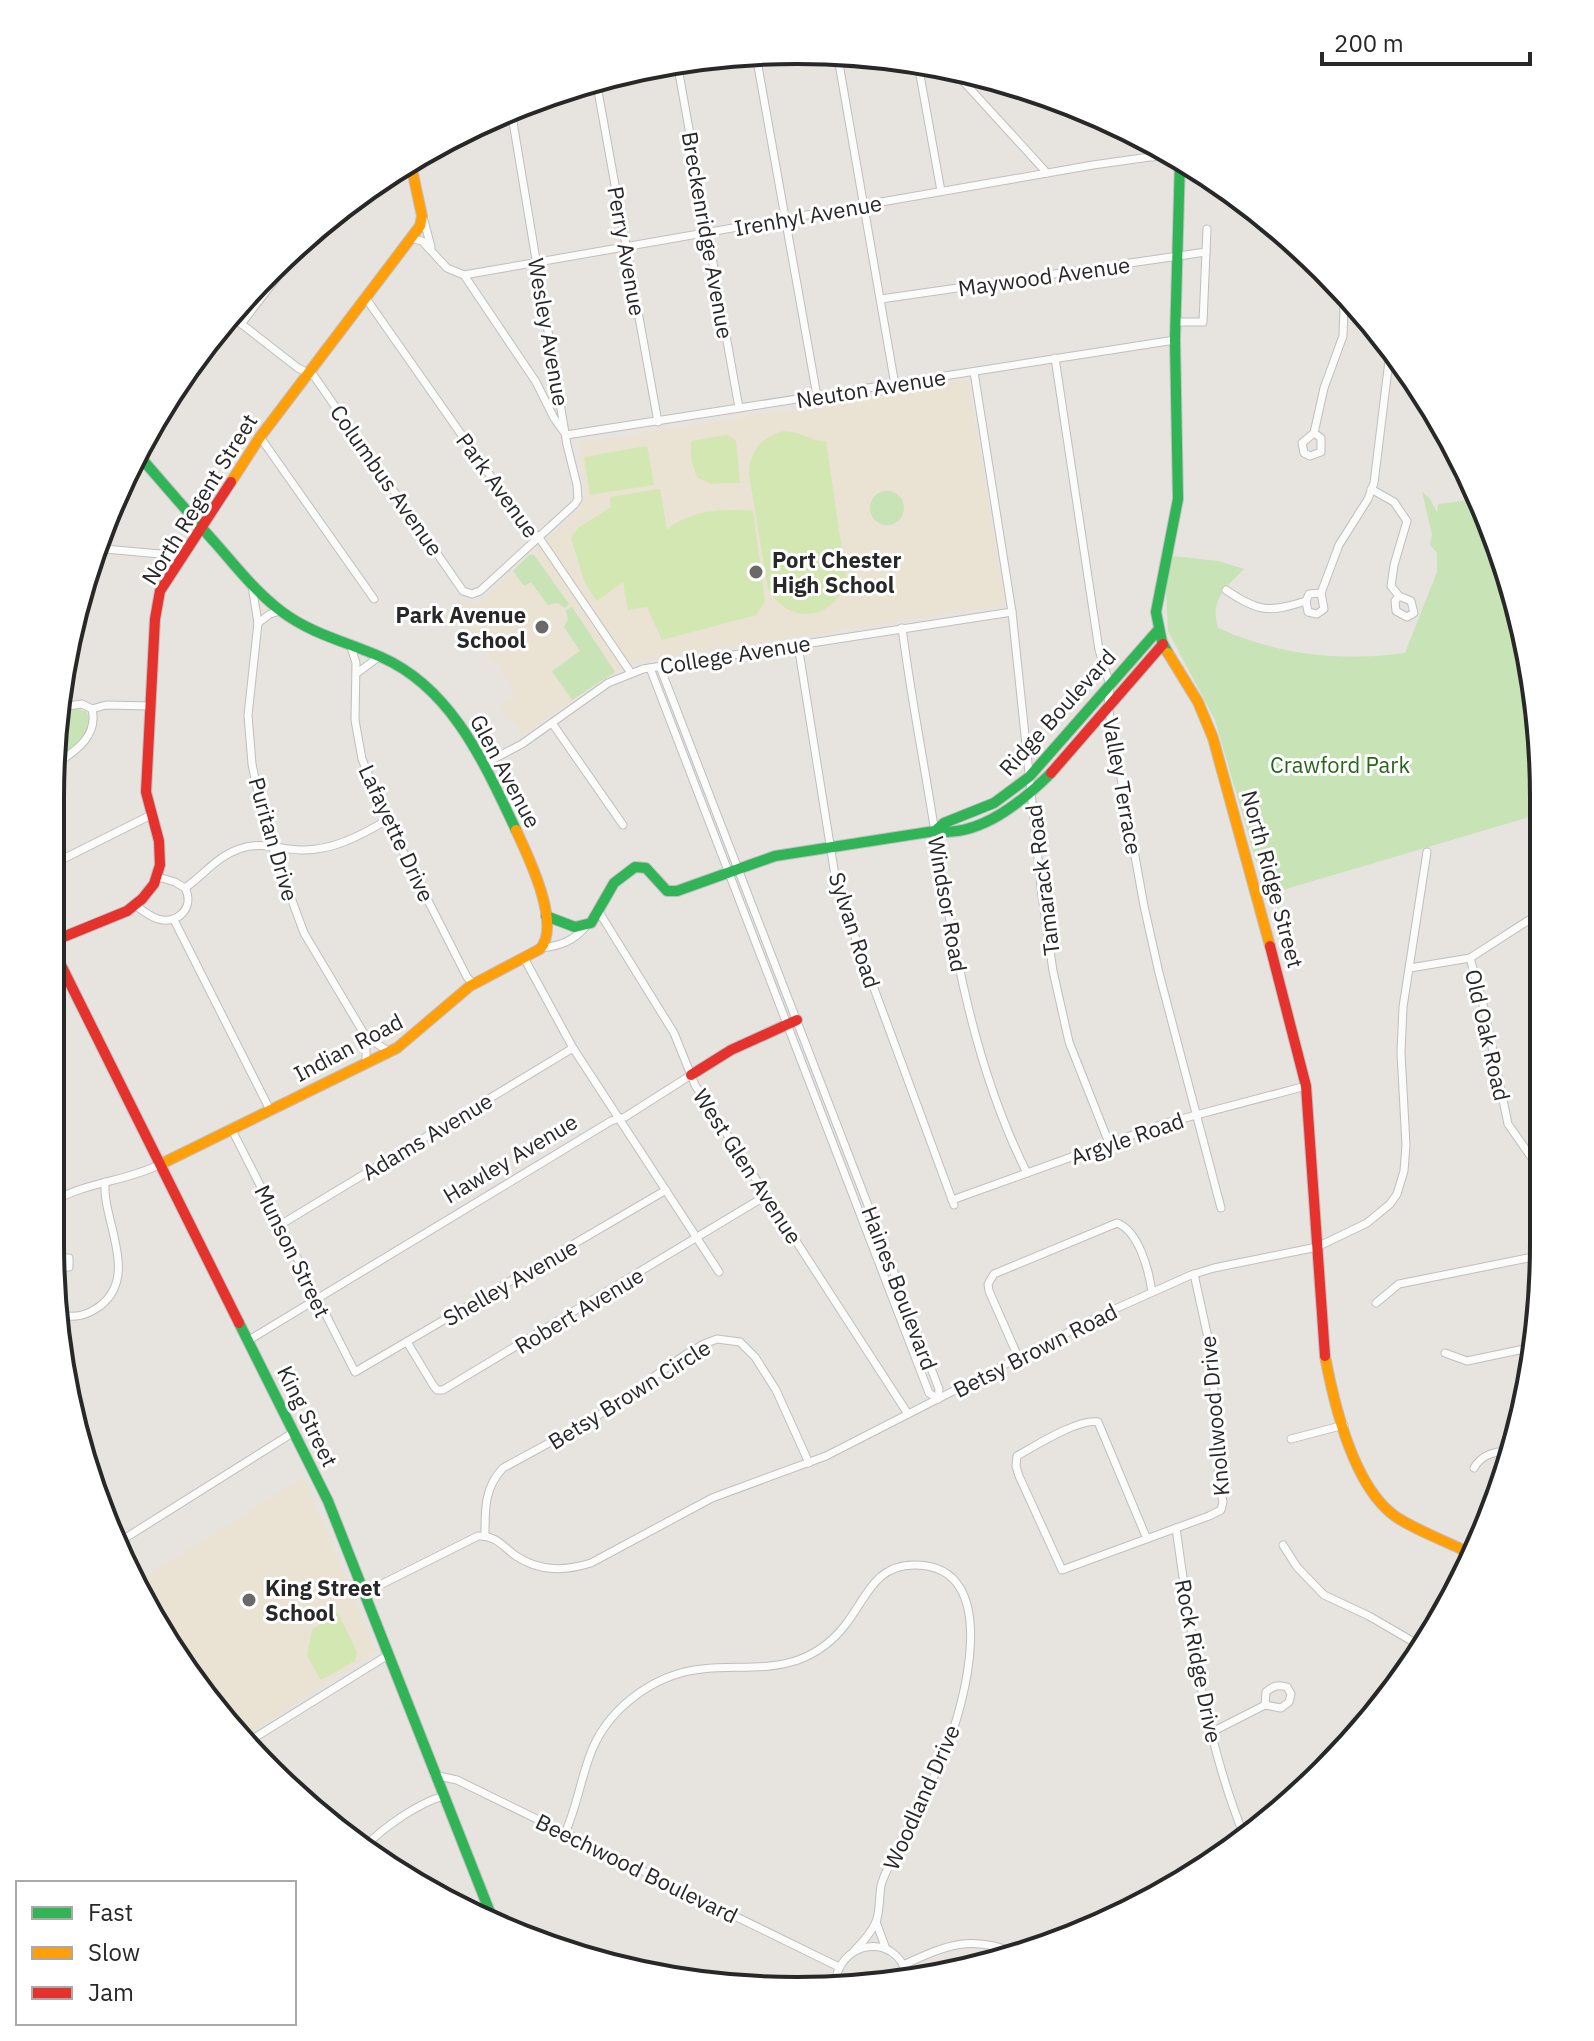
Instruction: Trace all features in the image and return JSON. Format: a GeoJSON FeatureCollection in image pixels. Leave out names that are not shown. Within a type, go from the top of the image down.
{"type":"FeatureCollection","features":[{"type":"Feature","properties":{"kind":"street"},"geometry":{"type":"LineString","coordinates":[[758,66],[817,396]]}},
{"type":"Feature","properties":{"kind":"street"},"geometry":{"type":"LineString","coordinates":[[839,66],[895,385]]}},
{"type":"Feature","properties":{"kind":"street","name":"Breckenridge Avenue"},"geometry":{"type":"LineString","coordinates":[[679,74],[739,408]]}},
{"type":"Feature","properties":{"kind":"street"},"geometry":{"type":"LineString","coordinates":[[920,75],[941,191]]}},
{"type":"Feature","properties":{"kind":"street"},"geometry":{"type":"LineString","coordinates":[[966,84],[1047,173]]}},
{"type":"Feature","properties":{"kind":"street","name":"Perry Avenue"},"geometry":{"type":"LineString","coordinates":[[598,92],[658,422]]}},
{"type":"Feature","properties":{"kind":"street","name":"Wesley Avenue"},"geometry":{"type":"LineString","coordinates":[[513,121],[578,499],[538,536]]}},
{"type":"Feature","properties":{"kind":"street","name":"Irenhyl Avenue"},"geometry":{"type":"LineString","coordinates":[[464,275],[1153,157]]}},
{"type":"Feature","properties":{"kind":"street","name":"North Ridge Street"},"geometry":{"type":"LineString","coordinates":[[1180,172],[1175,322],[1178,499],[1158,598],[1159,629],[1163,644],[1198,702],[1213,738],[1288,1008],[1306,1086],[1323,1351],[1344,1425],[1364,1482],[1381,1504],[1406,1523],[1463,1550]]}},
{"type":"Feature","properties":{"kind":"street"},"geometry":{"type":"LineString","coordinates":[[411,175],[431,250]]}},
{"type":"Feature","properties":{"kind":"street","name":"North Regent Street"},"geometry":{"type":"LineString","coordinates":[[155,876],[160,849],[146,792],[160,591],[260,437],[420,226],[422,216]]}},
{"type":"Feature","properties":{"kind":"street"},"geometry":{"type":"LineString","coordinates":[[1175,322],[1203,322],[1207,229]]}},
{"type":"Feature","properties":{"kind":"street"},"geometry":{"type":"LineString","coordinates":[[410,238],[422,241],[447,268],[464,275],[536,382],[566,435]]}},
{"type":"Feature","properties":{"kind":"street","name":"Maywood Avenue"},"geometry":{"type":"LineString","coordinates":[[881,299],[1206,252]]}},
{"type":"Feature","properties":{"kind":"street","name":"Park Avenue"},"geometry":{"type":"LineString","coordinates":[[365,297],[529,531],[538,536],[631,673]]}},
{"type":"Feature","properties":{"kind":"street"},"geometry":{"type":"LineString","coordinates":[[241,324],[261,298]]}},
{"type":"Feature","properties":{"kind":"street"},"geometry":{"type":"LineString","coordinates":[[1314,433],[1324,388],[1343,336],[1344,310]]}},
{"type":"Feature","properties":{"kind":"street","name":"Columbus Avenue"},"geometry":{"type":"LineString","coordinates":[[241,324],[298,368],[314,376],[465,592],[472,594],[480,591],[538,536]]}},
{"type":"Feature","properties":{"kind":"street","name":"Neuton Avenue"},"geometry":{"type":"LineString","coordinates":[[566,435],[1175,340]]}},
{"type":"Feature","properties":{"kind":"street","name":"Valley Terrace"},"geometry":{"type":"LineString","coordinates":[[1055,358],[1099,650],[1110,685],[1108,706],[1144,906],[1221,1208]]}},
{"type":"Feature","properties":{"kind":"street"},"geometry":{"type":"LineString","coordinates":[[1322,597],[1309,594],[1306,601],[1308,612],[1312,614],[1324,609],[1322,597],[1339,545],[1371,489],[1377,470],[1389,366]]}},
{"type":"Feature","properties":{"kind":"street","name":"Tamarack Road"},"geometry":{"type":"LineString","coordinates":[[974,372],[1012,612],[1044,911],[1062,1018],[1109,1143]]}},
{"type":"Feature","properties":{"kind":"street"},"geometry":{"type":"LineString","coordinates":[[536,382],[545,388],[560,388]]}},
{"type":"Feature","properties":{"kind":"street"},"geometry":{"type":"LineString","coordinates":[[260,437],[374,599]]}},
{"type":"Feature","properties":{"kind":"street","name":"Glen Avenue"},"geometry":{"type":"LineString","coordinates":[[145,463],[252,586],[280,611],[307,628],[380,656],[414,676],[441,701],[484,764],[525,849],[546,916]]}},
{"type":"Feature","properties":{"kind":"street"},"geometry":{"type":"LineString","coordinates":[[1371,489],[1394,502],[1407,521],[1391,586],[1399,596]]}},
{"type":"Feature","properties":{"kind":"street"},"geometry":{"type":"LineString","coordinates":[[107,549],[182,556]]}},
{"type":"Feature","properties":{"kind":"street","name":"Puritan Drive"},"geometry":{"type":"LineString","coordinates":[[252,586],[258,623],[248,715],[252,764],[265,827],[304,933],[366,1037],[390,1052]]}},
{"type":"Feature","properties":{"kind":"street"},"geometry":{"type":"LineString","coordinates":[[1226,590],[1247,605],[1262,610],[1281,609],[1306,601]]}},
{"type":"Feature","properties":{"kind":"street"},"geometry":{"type":"LineString","coordinates":[[258,623],[280,611]]}},
{"type":"Feature","properties":{"kind":"street","name":"College Avenue"},"geometry":{"type":"LineString","coordinates":[[484,764],[522,744],[608,683],[631,673],[1012,612]]}},
{"type":"Feature","properties":{"kind":"street","name":"Windsor Road"},"geometry":{"type":"LineString","coordinates":[[902,628],[945,898],[968,1008],[987,1075],[1027,1173]]}},
{"type":"Feature","properties":{"kind":"street","name":"Ridge Boulevard"},"geometry":{"type":"LineString","coordinates":[[935,831],[944,823],[994,803],[1029,777],[1159,629]]}},
{"type":"Feature","properties":{"kind":"street","name":"Lafayette Drive"},"geometry":{"type":"LineString","coordinates":[[350,644],[357,673],[354,704],[356,735],[362,759],[387,820],[473,984]]}},
{"type":"Feature","properties":{"kind":"street","name":"Ridge Boulevard"},"geometry":{"type":"LineString","coordinates":[[734,872],[775,856],[935,831],[944,835],[1001,813],[1031,793],[1163,644]]}},
{"type":"Feature","properties":{"kind":"street","name":"Sylvan Road"},"geometry":{"type":"LineString","coordinates":[[798,645],[839,893],[953,1202]]}},
{"type":"Feature","properties":{"kind":"street"},"geometry":{"type":"LineString","coordinates":[[357,673],[380,656]]}},
{"type":"Feature","properties":{"kind":"street","name":"Haines Boulevard"},"geometry":{"type":"LineString","coordinates":[[660,667],[734,872]]}},
{"type":"Feature","properties":{"kind":"street","name":"Haines Boulevard"},"geometry":{"type":"LineString","coordinates":[[650,668],[792,1022],[929,1393],[938,1399]]}},
{"type":"Feature","properties":{"kind":"street"},"geometry":{"type":"LineString","coordinates":[[70,706],[82,704],[92,709],[106,705],[151,706]]}},
{"type":"Feature","properties":{"kind":"street"},"geometry":{"type":"LineString","coordinates":[[66,758],[87,737],[94,724],[92,709]]}},
{"type":"Feature","properties":{"kind":"street"},"geometry":{"type":"LineString","coordinates":[[552,723],[623,825]]}},
{"type":"Feature","properties":{"kind":"street"},"geometry":{"type":"LineString","coordinates":[[64,858],[151,815]]}},
{"type":"Feature","properties":{"kind":"street"},"geometry":{"type":"LineString","coordinates":[[185,888],[216,861],[247,846],[272,845],[299,850],[330,846],[356,837],[387,820]]}},
{"type":"Feature","properties":{"kind":"street","name":"Betsy Brown Road"},"geometry":{"type":"LineString","coordinates":[[485,1536],[492,1537],[516,1556],[535,1565],[558,1570],[576,1567],[605,1556],[679,1514],[730,1490],[809,1463],[1152,1292],[1194,1274],[1317,1247],[1367,1223],[1390,1204],[1401,1183],[1406,1145],[1401,1053],[1403,1007],[1427,852]]}},
{"type":"Feature","properties":{"kind":"street","name":"Indian Road"},"geometry":{"type":"LineString","coordinates":[[161,1164],[390,1052],[414,1037],[473,984],[541,948],[563,944],[580,934],[599,912],[614,883],[635,867],[646,868],[663,888],[671,892],[734,872]]}},
{"type":"Feature","properties":{"kind":"street"},"geometry":{"type":"LineString","coordinates":[[64,939],[120,917],[147,892],[155,876],[175,882],[188,894],[187,907],[174,920],[155,918],[135,905]]}},
{"type":"Feature","properties":{"kind":"street","name":"West Glen Avenue"},"geometry":{"type":"LineString","coordinates":[[599,912],[674,1033],[691,1075],[908,1414]]}},
{"type":"Feature","properties":{"kind":"street"},"geometry":{"type":"LineString","coordinates":[[541,948],[548,936],[546,916],[575,927],[586,926]]}},
{"type":"Feature","properties":{"kind":"street"},"geometry":{"type":"LineString","coordinates":[[174,920],[270,1110]]}},
{"type":"Feature","properties":{"kind":"street"},"geometry":{"type":"LineString","coordinates":[[1410,968],[1470,958],[1530,920]]}},
{"type":"Feature","properties":{"kind":"street"},"geometry":{"type":"LineString","coordinates":[[524,958],[573,1048],[719,1272]]}},
{"type":"Feature","properties":{"kind":"street","name":"Old Oak Road"},"geometry":{"type":"LineString","coordinates":[[1470,958],[1484,1008],[1508,1124],[1530,1150]]}},
{"type":"Feature","properties":{"kind":"street","name":"King Street"},"geometry":{"type":"LineString","coordinates":[[64,970],[328,1501],[485,1906]]}},
{"type":"Feature","properties":{"kind":"street","name":"Hawley Avenue"},"geometry":{"type":"LineString","coordinates":[[249,1340],[731,1050],[792,1022]]}},
{"type":"Feature","properties":{"kind":"street"},"geometry":{"type":"LineString","coordinates":[[366,1037],[366,1064]]}},
{"type":"Feature","properties":{"kind":"street","name":"Adams Avenue"},"geometry":{"type":"LineString","coordinates":[[280,1225],[573,1048]]}},
{"type":"Feature","properties":{"kind":"street","name":"Argyle Road"},"geometry":{"type":"LineString","coordinates":[[953,1202],[1109,1143],[1196,1115],[1306,1086]]}},
{"type":"Feature","properties":{"kind":"street","name":"Munson Street"},"geometry":{"type":"LineString","coordinates":[[231,1128],[355,1372]]}},
{"type":"Feature","properties":{"kind":"street"},"geometry":{"type":"LineString","coordinates":[[64,1195],[136,1175],[161,1164]]}},
{"type":"Feature","properties":{"kind":"street"},"geometry":{"type":"LineString","coordinates":[[68,1316],[91,1313],[115,1288],[118,1253],[106,1202],[105,1182]]}},
{"type":"Feature","properties":{"kind":"street","name":"Shelley Avenue"},"geometry":{"type":"LineString","coordinates":[[355,1372],[362,1371],[666,1190]]}},
{"type":"Feature","properties":{"kind":"street","name":"Robert Avenue"},"geometry":{"type":"LineString","coordinates":[[407,1342],[433,1385],[437,1390],[443,1390],[767,1195]]}},
{"type":"Feature","properties":{"kind":"street"},"geometry":{"type":"LineString","coordinates":[[1019,1359],[989,1291],[989,1280],[1012,1266],[1117,1223],[1132,1234],[1152,1292]]}},
{"type":"Feature","properties":{"kind":"street"},"geometry":{"type":"LineString","coordinates":[[1376,1303],[1399,1284],[1529,1258]]}},
{"type":"Feature","properties":{"kind":"street","name":"Knollwood Drive"},"geometry":{"type":"LineString","coordinates":[[1176,1528],[1221,1510],[1223,1502],[1218,1468],[1212,1356],[1194,1274]]}},
{"type":"Feature","properties":{"kind":"street","name":"Betsy Brown Circle"},"geometry":{"type":"LineString","coordinates":[[485,1536],[487,1493],[495,1476],[503,1468],[593,1419],[685,1355],[717,1339],[740,1342],[755,1357],[776,1390],[809,1463]]}},
{"type":"Feature","properties":{"kind":"street"},"geometry":{"type":"LineString","coordinates":[[1445,1353],[1467,1361],[1522,1349]]}},
{"type":"Feature","properties":{"kind":"street"},"geometry":{"type":"LineString","coordinates":[[1147,1539],[1112,1452],[1100,1425],[1095,1421],[1088,1421],[1017,1456],[1019,1476],[1062,1570],[1147,1539],[1176,1528]]}},
{"type":"Feature","properties":{"kind":"street"},"geometry":{"type":"LineString","coordinates":[[1291,1439],[1344,1425]]}},
{"type":"Feature","properties":{"kind":"street"},"geometry":{"type":"LineString","coordinates":[[126,1538],[294,1432]]}},
{"type":"Feature","properties":{"kind":"street"},"geometry":{"type":"LineString","coordinates":[[1474,1468],[1480,1459],[1499,1453]]}},
{"type":"Feature","properties":{"kind":"street","name":"Rock Ridge Drive"},"geometry":{"type":"LineString","coordinates":[[1176,1528],[1193,1655],[1210,1733],[1241,1827]]}},
{"type":"Feature","properties":{"kind":"street"},"geometry":{"type":"LineString","coordinates":[[364,1593],[466,1542],[485,1536]]}},
{"type":"Feature","properties":{"kind":"street"},"geometry":{"type":"LineString","coordinates":[[1283,1545],[1297,1567],[1324,1595],[1412,1641]]}},
{"type":"Feature","properties":{"kind":"street","name":"Woodland Drive"},"geometry":{"type":"LineString","coordinates":[[565,1833],[589,1755],[609,1721],[634,1696],[658,1682],[690,1670],[768,1667],[802,1658],[830,1641],[882,1574],[903,1566],[927,1566],[949,1577],[959,1586],[965,1598],[972,1625],[968,1665],[951,1737],[882,1882],[876,1922],[839,1967]]}},
{"type":"Feature","properties":{"kind":"street"},"geometry":{"type":"LineString","coordinates":[[256,1737],[388,1655]]}},
{"type":"Feature","properties":{"kind":"street"},"geometry":{"type":"LineString","coordinates":[[1210,1733],[1265,1705]]}},
{"type":"Feature","properties":{"kind":"street","name":"Beechwood Boulevard"},"geometry":{"type":"LineString","coordinates":[[434,1775],[457,1780],[839,1967]]}},
{"type":"Feature","properties":{"kind":"street"},"geometry":{"type":"LineString","coordinates":[[372,1841],[413,1812],[443,1796]]}},
{"type":"Feature","properties":{"kind":"street","name":"Woodland Drive"},"geometry":{"type":"LineString","coordinates":[[876,1922],[886,1949]]}},
{"type":"Feature","properties":{"kind":"street"},"geometry":{"type":"LineString","coordinates":[[903,1965],[958,1942],[983,1943],[1000,1948]]}},
{"type":"Feature","properties":{"kind":"street"},"geometry":{"type":"LineString","coordinates":[[854,1951],[866,1947],[886,1949],[904,1969]]}},
{"type":"Feature","properties":{"kind":"street"},"geometry":{"type":"LineString","coordinates":[[837,1975],[839,1967]]}},
{"type":"Feature","properties":{"kind":"shaded area","name":"Port Chester High School"},"geometry":{"type":"Polygon","coordinates":[[[968,382],[1005,605],[638,661],[593,685],[522,736],[516,722],[511,723],[500,708],[515,696],[508,680],[483,649],[471,649],[457,617],[444,617],[461,599],[475,604],[483,600],[580,510],[586,497],[579,443],[887,395],[941,383],[968,382]]]}},
{"type":"Feature","properties":{"kind":"shaded area","name":"King Street School"},"geometry":{"type":"Polygon","coordinates":[[[304,1477],[376,1651],[250,1732],[215,1690],[188,1651],[145,1577],[304,1477]]]}},
{"type":"Feature","properties":{"kind":"green space"},"geometry":{"type":"Polygon","coordinates":[[[783,431],[826,441],[848,591],[828,607],[811,614],[786,608],[768,588],[749,474],[751,459],[758,446],[783,431]]]}},
{"type":"Feature","properties":{"kind":"green space"},"geometry":{"type":"Polygon","coordinates":[[[728,435],[736,441],[740,483],[711,484],[697,477],[691,460],[691,441],[728,435]]]}},
{"type":"Feature","properties":{"kind":"green space"},"geometry":{"type":"Polygon","coordinates":[[[647,446],[654,485],[590,495],[584,457],[647,446]]]}},
{"type":"Feature","properties":{"kind":"green space"},"geometry":{"type":"Polygon","coordinates":[[[660,489],[667,530],[696,514],[753,511],[765,602],[756,615],[662,640],[647,607],[628,610],[623,582],[597,601],[585,583],[571,538],[578,528],[611,507],[610,497],[660,489]]]}},
{"type":"Feature","properties":{"kind":"green space"},"geometry":{"type":"Polygon","coordinates":[[[887,491],[899,496],[904,508],[899,520],[887,525],[875,520],[870,508],[875,496],[887,491]]]}},
{"type":"Feature","properties":{"kind":"green space","name":"Crawford Park"},"geometry":{"type":"Polygon","coordinates":[[[1422,491],[1437,512],[1438,504],[1467,500],[1491,561],[1516,654],[1524,701],[1530,817],[1266,895],[1215,720],[1168,631],[1166,588],[1173,556],[1218,561],[1244,569],[1221,594],[1216,609],[1218,628],[1264,645],[1310,654],[1381,656],[1405,653],[1437,572],[1437,553],[1430,545],[1432,535],[1422,491]]]}},
{"type":"Feature","properties":{"kind":"green space"},"geometry":{"type":"Polygon","coordinates":[[[529,555],[534,555],[569,604],[565,608],[557,603],[548,605],[531,582],[524,586],[513,571],[529,555]]]}},
{"type":"Feature","properties":{"kind":"green space"},"geometry":{"type":"Polygon","coordinates":[[[572,607],[615,672],[572,700],[552,671],[580,651],[564,627],[568,619],[566,610],[572,607]]]}},
{"type":"Feature","properties":{"kind":"green space"},"geometry":{"type":"Polygon","coordinates":[[[69,708],[86,711],[90,719],[85,733],[66,753],[66,749],[69,708]]]}},
{"type":"Feature","properties":{"kind":"green space"},"geometry":{"type":"Polygon","coordinates":[[[338,1613],[357,1652],[355,1661],[321,1680],[307,1656],[312,1630],[338,1613]]]}},
{"type":"Feature","properties":{"kind":"traffic: fast"},"geometry":{"type":"LineString","coordinates":[[1168,653],[1162,642],[1156,612],[1178,499],[1175,340],[1180,172]]}},
{"type":"Feature","properties":{"kind":"traffic: fast"},"geometry":{"type":"LineString","coordinates":[[145,463],[240,572],[272,604],[304,626],[381,657],[428,688],[463,730],[478,754],[516,830]]}},
{"type":"Feature","properties":{"kind":"traffic: fast"},"geometry":{"type":"LineString","coordinates":[[935,831],[944,823],[994,803],[1029,777],[1159,629]]}},
{"type":"Feature","properties":{"kind":"traffic: fast"},"geometry":{"type":"LineString","coordinates":[[546,916],[575,927],[591,923],[614,883],[635,867],[646,868],[667,891],[677,891],[775,856],[935,831],[968,829],[999,816],[1051,773]]}},
{"type":"Feature","properties":{"kind":"traffic: fast"},"geometry":{"type":"LineString","coordinates":[[239,1323],[328,1501],[488,1908]]}},
{"type":"Feature","properties":{"kind":"traffic: slow"},"geometry":{"type":"LineString","coordinates":[[231,482],[260,437],[420,226],[422,216],[413,173]]}},
{"type":"Feature","properties":{"kind":"traffic: slow"},"geometry":{"type":"LineString","coordinates":[[1168,653],[1198,702],[1213,738],[1270,946]]}},
{"type":"Feature","properties":{"kind":"traffic: slow"},"geometry":{"type":"LineString","coordinates":[[161,1164],[397,1048],[470,986],[540,949],[546,938],[545,908],[535,873],[516,830]]}},
{"type":"Feature","properties":{"kind":"traffic: slow"},"geometry":{"type":"LineString","coordinates":[[1325,1356],[1347,1440],[1355,1462],[1377,1499],[1408,1524],[1463,1550]]}},
{"type":"Feature","properties":{"kind":"traffic: jam"},"geometry":{"type":"LineString","coordinates":[[64,937],[127,911],[154,884],[160,865],[159,841],[146,792],[155,619],[160,591],[231,482]]}},
{"type":"Feature","properties":{"kind":"traffic: jam"},"geometry":{"type":"LineString","coordinates":[[1051,773],[1163,644]]}},
{"type":"Feature","properties":{"kind":"traffic: jam"},"geometry":{"type":"LineString","coordinates":[[1270,946],[1306,1086],[1325,1356]]}},
{"type":"Feature","properties":{"kind":"traffic: jam"},"geometry":{"type":"LineString","coordinates":[[64,971],[239,1323]]}},
{"type":"Feature","properties":{"kind":"traffic: jam"},"geometry":{"type":"LineString","coordinates":[[691,1075],[731,1050],[797,1020]]}},
{"type":"Feature","properties":{"kind":"place","name":"Port Chester High School"},"geometry":{"type":"Point","coordinates":[756,572]}},
{"type":"Feature","properties":{"kind":"place","name":"Park Avenue School"},"geometry":{"type":"Point","coordinates":[542,627]}},
{"type":"Feature","properties":{"kind":"place","name":"King Street School"},"geometry":{"type":"Point","coordinates":[249,1600]}}]}
